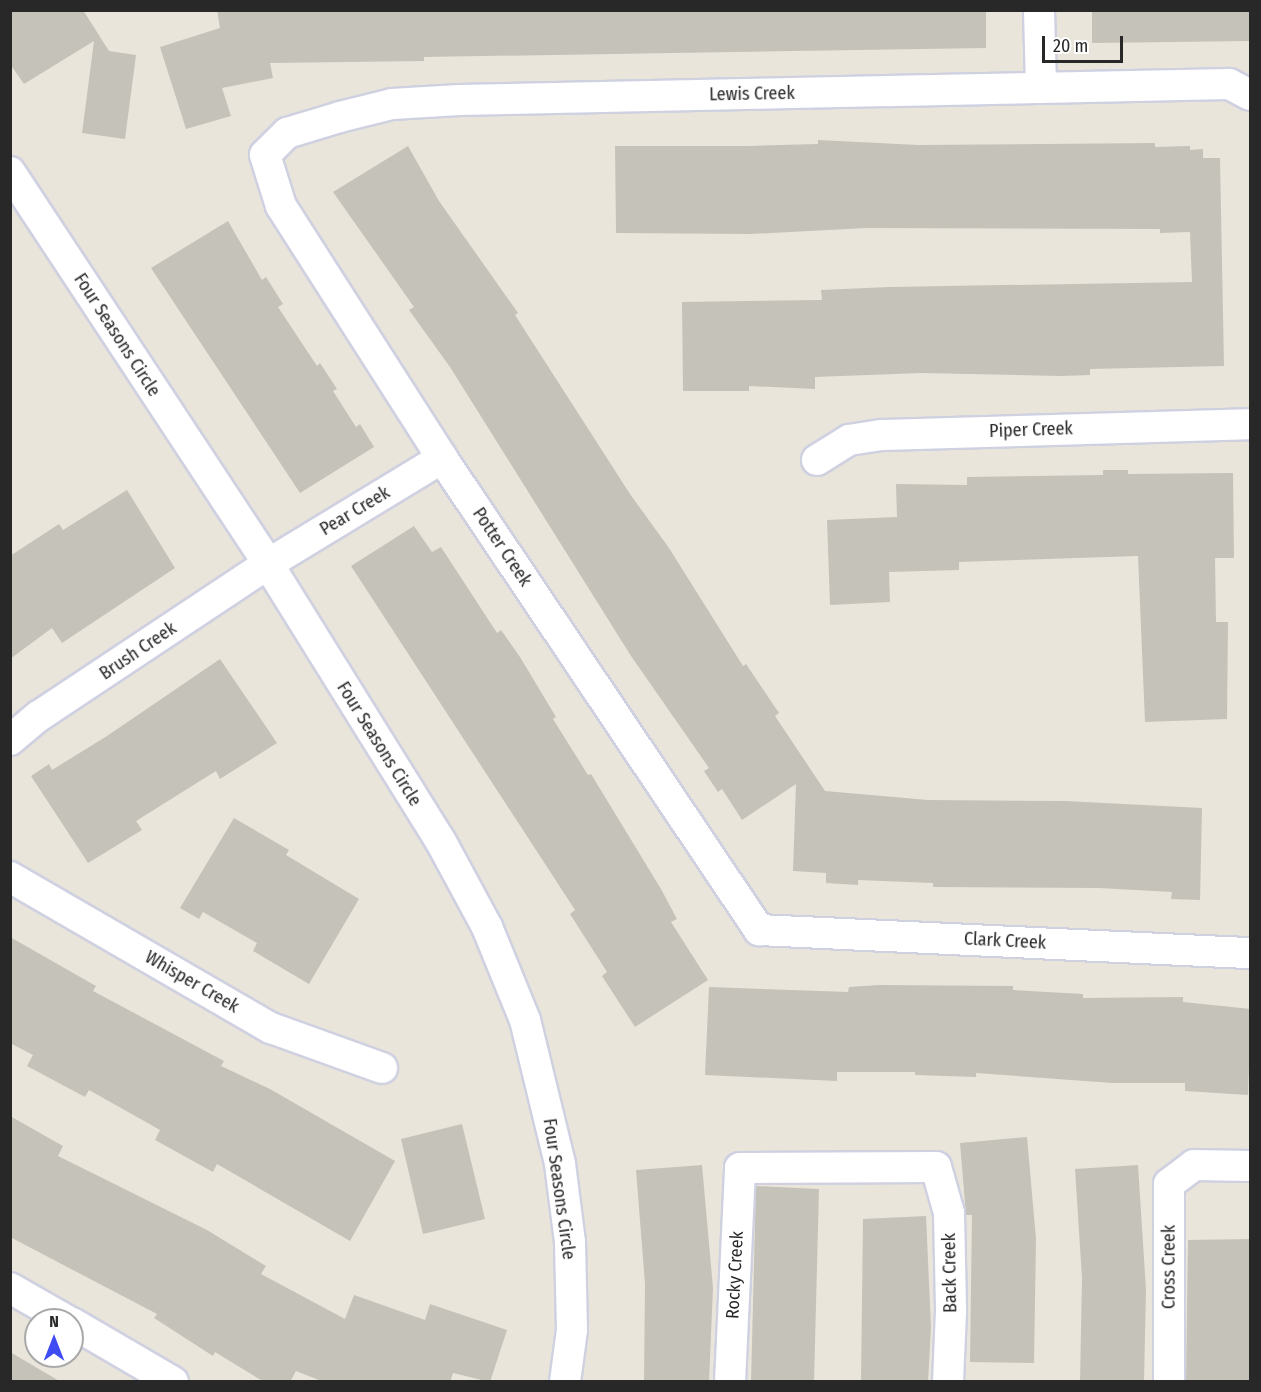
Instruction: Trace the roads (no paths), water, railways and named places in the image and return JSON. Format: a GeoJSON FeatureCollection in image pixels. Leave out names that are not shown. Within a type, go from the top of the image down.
{"type":"FeatureCollection","features":[{"type":"Feature","properties":{"kind":"street"},"geometry":{"type":"LineString","coordinates":[[1039,10],[1041,88]]}},
{"type":"Feature","properties":{"kind":"street","name":"Lewis Creek"},"geometry":{"type":"LineString","coordinates":[[265,155],[287,133],[392,104],[1229,84],[1251,95]]}},
{"type":"Feature","properties":{"kind":"street","name":"Potter Creek"},"geometry":{"type":"LineString","coordinates":[[265,155],[281,206],[442,458],[759,930]]}},
{"type":"Feature","properties":{"kind":"street","name":"Four Seasons Circle"},"geometry":{"type":"LineString","coordinates":[[10,172],[268,564],[440,840],[487,927],[525,1020],[560,1164],[570,1242],[572,1330],[565,1382]]}},
{"type":"Feature","properties":{"kind":"street","name":"Piper Creek"},"geometry":{"type":"LineString","coordinates":[[817,460],[849,440],[882,435],[1251,424]]}},
{"type":"Feature","properties":{"kind":"street","name":"Pear Creek"},"geometry":{"type":"LineString","coordinates":[[268,564],[442,458]]}},
{"type":"Feature","properties":{"kind":"street","name":"Brush Creek"},"geometry":{"type":"LineString","coordinates":[[10,740],[39,716],[268,564]]}},
{"type":"Feature","properties":{"kind":"street","name":"Whisper Creek"},"geometry":{"type":"LineString","coordinates":[[10,877],[271,1028],[382,1068]]}},
{"type":"Feature","properties":{"kind":"street","name":"Clark Creek"},"geometry":{"type":"LineString","coordinates":[[759,930],[1251,953]]}},
{"type":"Feature","properties":{"kind":"street","name":"Cross Creek"},"geometry":{"type":"LineString","coordinates":[[1169,1382],[1169,1184],[1194,1165],[1251,1166]]}},
{"type":"Feature","properties":{"kind":"street","name":"Back Creek"},"geometry":{"type":"LineString","coordinates":[[740,1168],[936,1167],[949,1213],[951,1311],[948,1382]]}},
{"type":"Feature","properties":{"kind":"street","name":"Rocky Creek"},"geometry":{"type":"LineString","coordinates":[[730,1382],[740,1168]]}},
{"type":"Feature","properties":{"kind":"street"},"geometry":{"type":"LineString","coordinates":[[10,1288],[45,1308]]}},
{"type":"Feature","properties":{"kind":"street"},"geometry":{"type":"LineString","coordinates":[[84,1330],[173,1382]]}}]}
